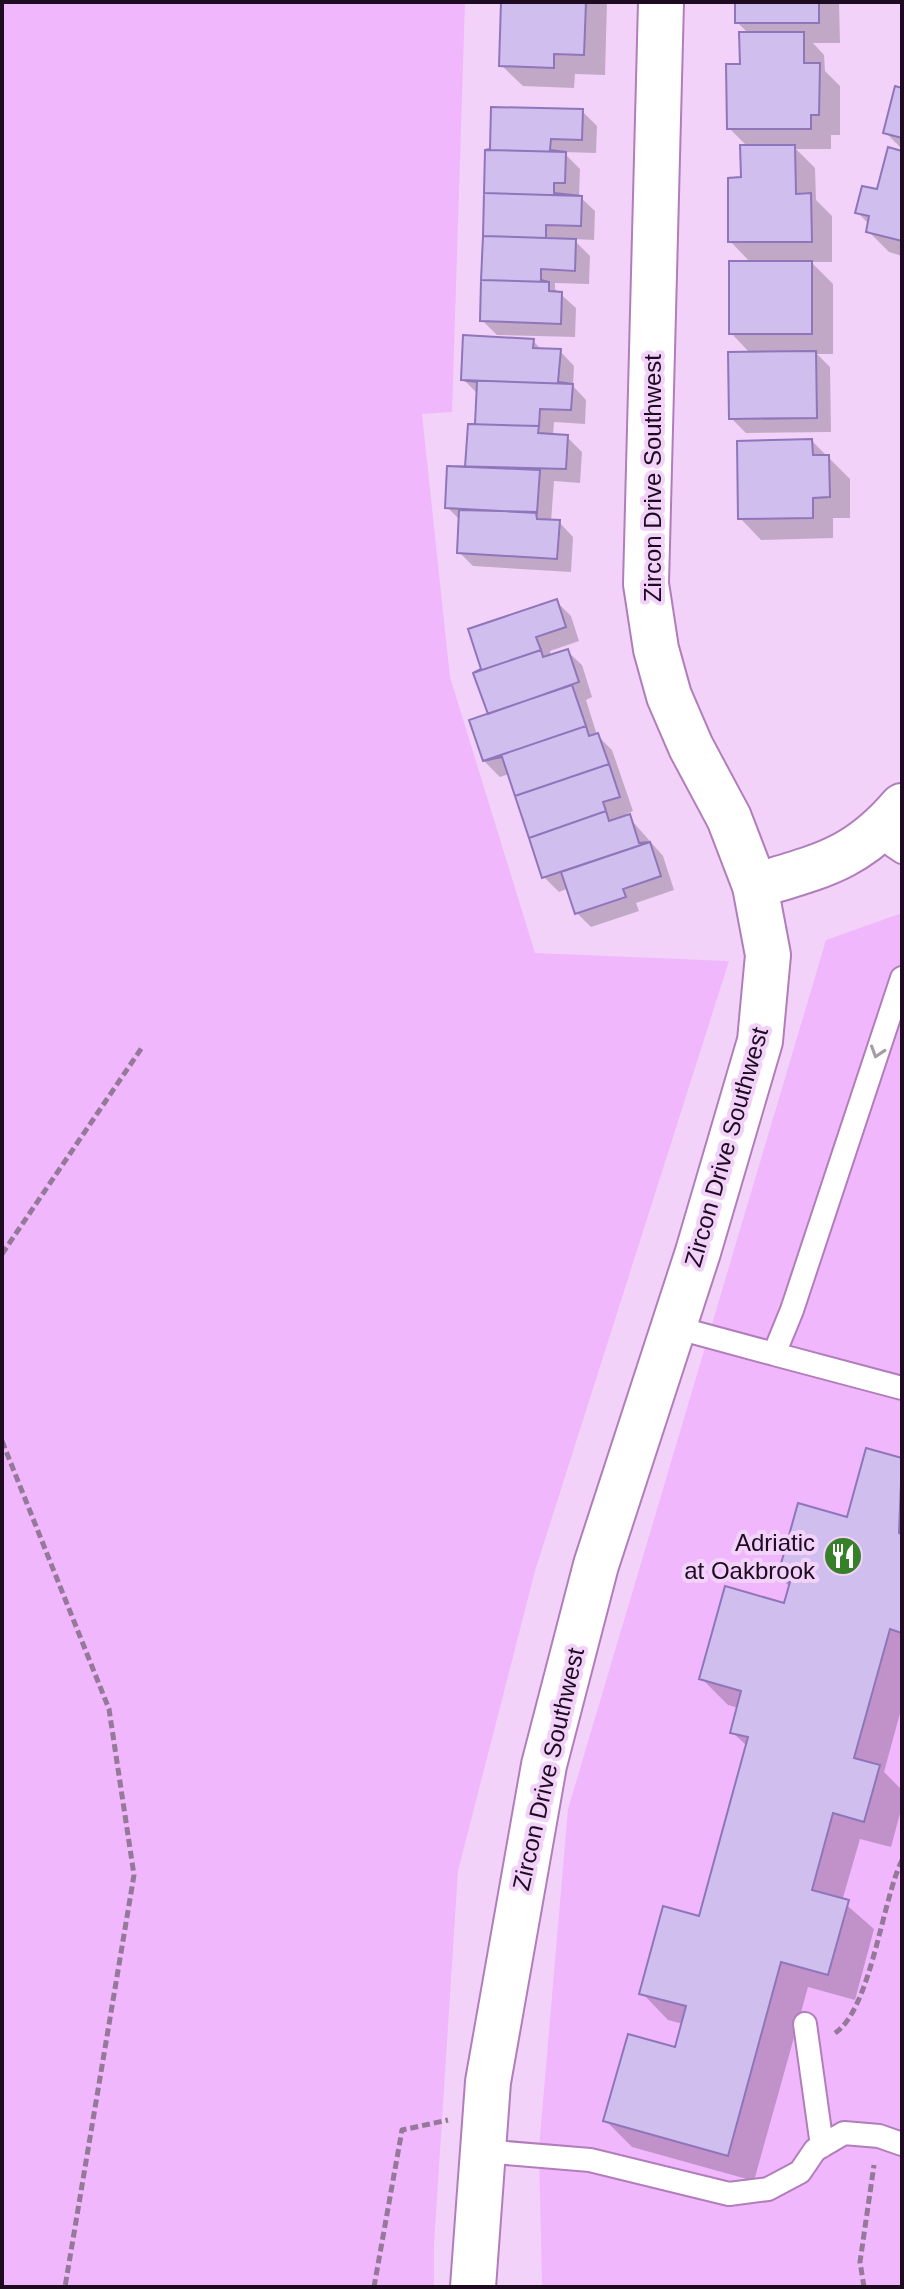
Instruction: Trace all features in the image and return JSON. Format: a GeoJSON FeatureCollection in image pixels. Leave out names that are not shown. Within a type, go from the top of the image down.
{"type":"FeatureCollection","features":[{"type":"Feature","properties":{"kind":"street","name":"Zircon Drive Southwest"},"geometry":{"type":"LineString","coordinates":[[473,2287],[484,2131],[525,1855],[544,1765],[596,1565],[674,1327],[760,1041],[768,955],[755,886],[734,828],[691,747],[669,696],[656,649],[646,584],[661,2]]}},
{"type":"Feature","properties":{"kind":"street"},"geometry":{"type":"LineString","coordinates":[[755,886],[841,859],[895,829]]}},
{"type":"Feature","properties":{"kind":"lane"},"geometry":{"type":"LineString","coordinates":[[774,1354],[792,1310],[902,978]]}},
{"type":"Feature","properties":{"kind":"lane"},"geometry":{"type":"LineString","coordinates":[[674,1327],[902,1388]]}},
{"type":"Feature","properties":{"kind":"lane"},"geometry":{"type":"LineString","coordinates":[[805,2024],[822,2146]]}},
{"type":"Feature","properties":{"kind":"lane"},"geometry":{"type":"LineString","coordinates":[[484,2131],[729,2194],[768,2189],[800,2172],[822,2146],[844,2133],[879,2136],[902,2144]]}},
{"type":"Feature","properties":{"kind":"path"},"geometry":{"type":"LineString","coordinates":[[2,1254],[143,1046]]}},
{"type":"Feature","properties":{"kind":"path"},"geometry":{"type":"LineString","coordinates":[[2,1441],[109,1709],[134,1875],[65,2287]]}},
{"type":"Feature","properties":{"kind":"path"},"geometry":{"type":"LineString","coordinates":[[807,2051],[842,2029],[860,1995],[902,1860]]}},
{"type":"Feature","properties":{"kind":"path"},"geometry":{"type":"LineString","coordinates":[[374,2287],[402,2130],[484,2131]]}},
{"type":"Feature","properties":{"kind":"path"},"geometry":{"type":"LineString","coordinates":[[864,2287],[860,2262],[879,2136]]}},
{"type":"Feature","properties":{"kind":"shaded area"},"geometry":{"type":"Polygon","coordinates":[[[2,2],[465,2],[452,412],[422,414],[450,677],[535,953],[729,961],[535,1571],[458,1871],[434,2245],[434,2287],[2,2287],[2,2]]]}},
{"type":"Feature","properties":{"kind":"shaded area"},"geometry":{"type":"Polygon","coordinates":[[[902,913],[902,2287],[542,2287],[539,2148],[568,1809],[826,940],[902,913]]]}},
{"type":"Feature","properties":{"kind":"building"},"geometry":{"type":"Polygon","coordinates":[[[501,2],[586,2],[584,55],[554,54],[554,68],[499,66],[501,2]]]}},
{"type":"Feature","properties":{"kind":"building"},"geometry":{"type":"Polygon","coordinates":[[[735,2],[819,2],[819,23],[735,23],[735,2]]]}},
{"type":"Feature","properties":{"kind":"building"},"geometry":{"type":"Polygon","coordinates":[[[739,32],[804,32],[804,63],[820,63],[819,115],[811,115],[811,129],[727,129],[726,64],[740,64],[739,32]]]}},
{"type":"Feature","properties":{"kind":"building"},"geometry":{"type":"Polygon","coordinates":[[[895,86],[902,88],[902,138],[883,133],[895,86]]]}},
{"type":"Feature","properties":{"kind":"building"},"geometry":{"type":"Polygon","coordinates":[[[491,107],[583,109],[582,140],[551,139],[550,150],[566,152],[485,150],[490,149],[491,107]]]}},
{"type":"Feature","properties":{"kind":"building"},"geometry":{"type":"Polygon","coordinates":[[[740,145],[795,145],[796,194],[811,193],[812,242],[728,242],[728,178],[741,177],[740,145]]]}},
{"type":"Feature","properties":{"kind":"building"},"geometry":{"type":"Polygon","coordinates":[[[888,147],[902,151],[902,241],[866,232],[869,216],[855,213],[862,186],[877,189],[888,147]]]}},
{"type":"Feature","properties":{"kind":"building"},"geometry":{"type":"Polygon","coordinates":[[[485,150],[566,152],[565,183],[554,183],[554,193],[582,196],[484,193],[485,150]]]}},
{"type":"Feature","properties":{"kind":"building"},"geometry":{"type":"Polygon","coordinates":[[[484,193],[582,196],[581,226],[546,225],[546,238],[576,239],[483,236],[484,193]]]}},
{"type":"Feature","properties":{"kind":"building"},"geometry":{"type":"Polygon","coordinates":[[[483,236],[576,239],[575,271],[541,269],[541,280],[549,282],[481,280],[483,236]]]}},
{"type":"Feature","properties":{"kind":"building"},"geometry":{"type":"Polygon","coordinates":[[[729,261],[812,261],[812,334],[729,334],[729,261]]]}},
{"type":"Feature","properties":{"kind":"building"},"geometry":{"type":"Polygon","coordinates":[[[481,280],[549,282],[549,291],[562,292],[561,324],[480,321],[481,280]]]}},
{"type":"Feature","properties":{"kind":"building"},"geometry":{"type":"Polygon","coordinates":[[[463,335],[534,339],[533,348],[561,349],[558,382],[573,384],[461,380],[463,335]]]}},
{"type":"Feature","properties":{"kind":"building"},"geometry":{"type":"Polygon","coordinates":[[[816,351],[817,418],[729,419],[728,352],[816,351]]]}},
{"type":"Feature","properties":{"kind":"building"},"geometry":{"type":"Polygon","coordinates":[[[461,380],[573,384],[571,410],[540,409],[539,426],[468,424],[475,424],[477,382],[461,380]]]}},
{"type":"Feature","properties":{"kind":"building"},"geometry":{"type":"Polygon","coordinates":[[[468,424],[539,426],[538,433],[568,435],[566,469],[465,466],[468,424]]]}},
{"type":"Feature","properties":{"kind":"building"},"geometry":{"type":"Polygon","coordinates":[[[812,439],[813,455],[829,455],[830,497],[813,498],[813,518],[738,519],[737,441],[812,439]]]}},
{"type":"Feature","properties":{"kind":"building"},"geometry":{"type":"Polygon","coordinates":[[[447,466],[540,470],[537,513],[445,508],[447,466]]]}},
{"type":"Feature","properties":{"kind":"building"},"geometry":{"type":"Polygon","coordinates":[[[459,510],[536,512],[537,519],[560,520],[557,559],[457,553],[459,510]]]}},
{"type":"Feature","properties":{"kind":"building"},"geometry":{"type":"Polygon","coordinates":[[[557,599],[566,627],[536,637],[541,650],[473,673],[481,669],[468,629],[557,599]]]}},
{"type":"Feature","properties":{"kind":"building"},"geometry":{"type":"Polygon","coordinates":[[[568,649],[579,682],[488,714],[473,673],[541,650],[543,657],[568,649]]]}},
{"type":"Feature","properties":{"kind":"building"},"geometry":{"type":"Polygon","coordinates":[[[572,685],[586,726],[483,761],[469,720],[572,685]]]}},
{"type":"Feature","properties":{"kind":"building"},"geometry":{"type":"Polygon","coordinates":[[[586,726],[589,736],[598,733],[609,764],[515,796],[502,757],[483,761],[586,726]]]}},
{"type":"Feature","properties":{"kind":"building"},"geometry":{"type":"Polygon","coordinates":[[[609,764],[620,797],[603,802],[606,811],[529,838],[515,796],[609,764]]]}},
{"type":"Feature","properties":{"kind":"building"},"geometry":{"type":"Polygon","coordinates":[[[606,811],[609,821],[630,814],[639,843],[650,842],[542,878],[529,838],[606,811]]]}},
{"type":"Feature","properties":{"kind":"building"},"geometry":{"type":"Polygon","coordinates":[[[650,842],[661,876],[623,889],[626,897],[575,914],[561,872],[650,842]]]}},
{"type":"Feature","properties":{"kind":"building"},"geometry":{"type":"Polygon","coordinates":[[[866,1448],[902,1458],[899,1533],[902,1534],[902,1633],[890,1629],[854,1758],[880,1765],[864,1822],[833,1813],[812,1890],[849,1900],[828,1975],[781,1962],[728,2156],[603,2121],[628,2034],[675,2047],[686,2006],[639,1994],[663,1906],[699,1916],[748,1737],[730,1733],[741,1691],[699,1679],[725,1586],[784,1603],[790,1582],[777,1578],[798,1503],[847,1517],[866,1448]]]}},
{"type":"Feature","properties":{"kind":"place","name":"Adriatic at Oakbrook"},"geometry":{"type":"Point","coordinates":[843,1556]}}]}
